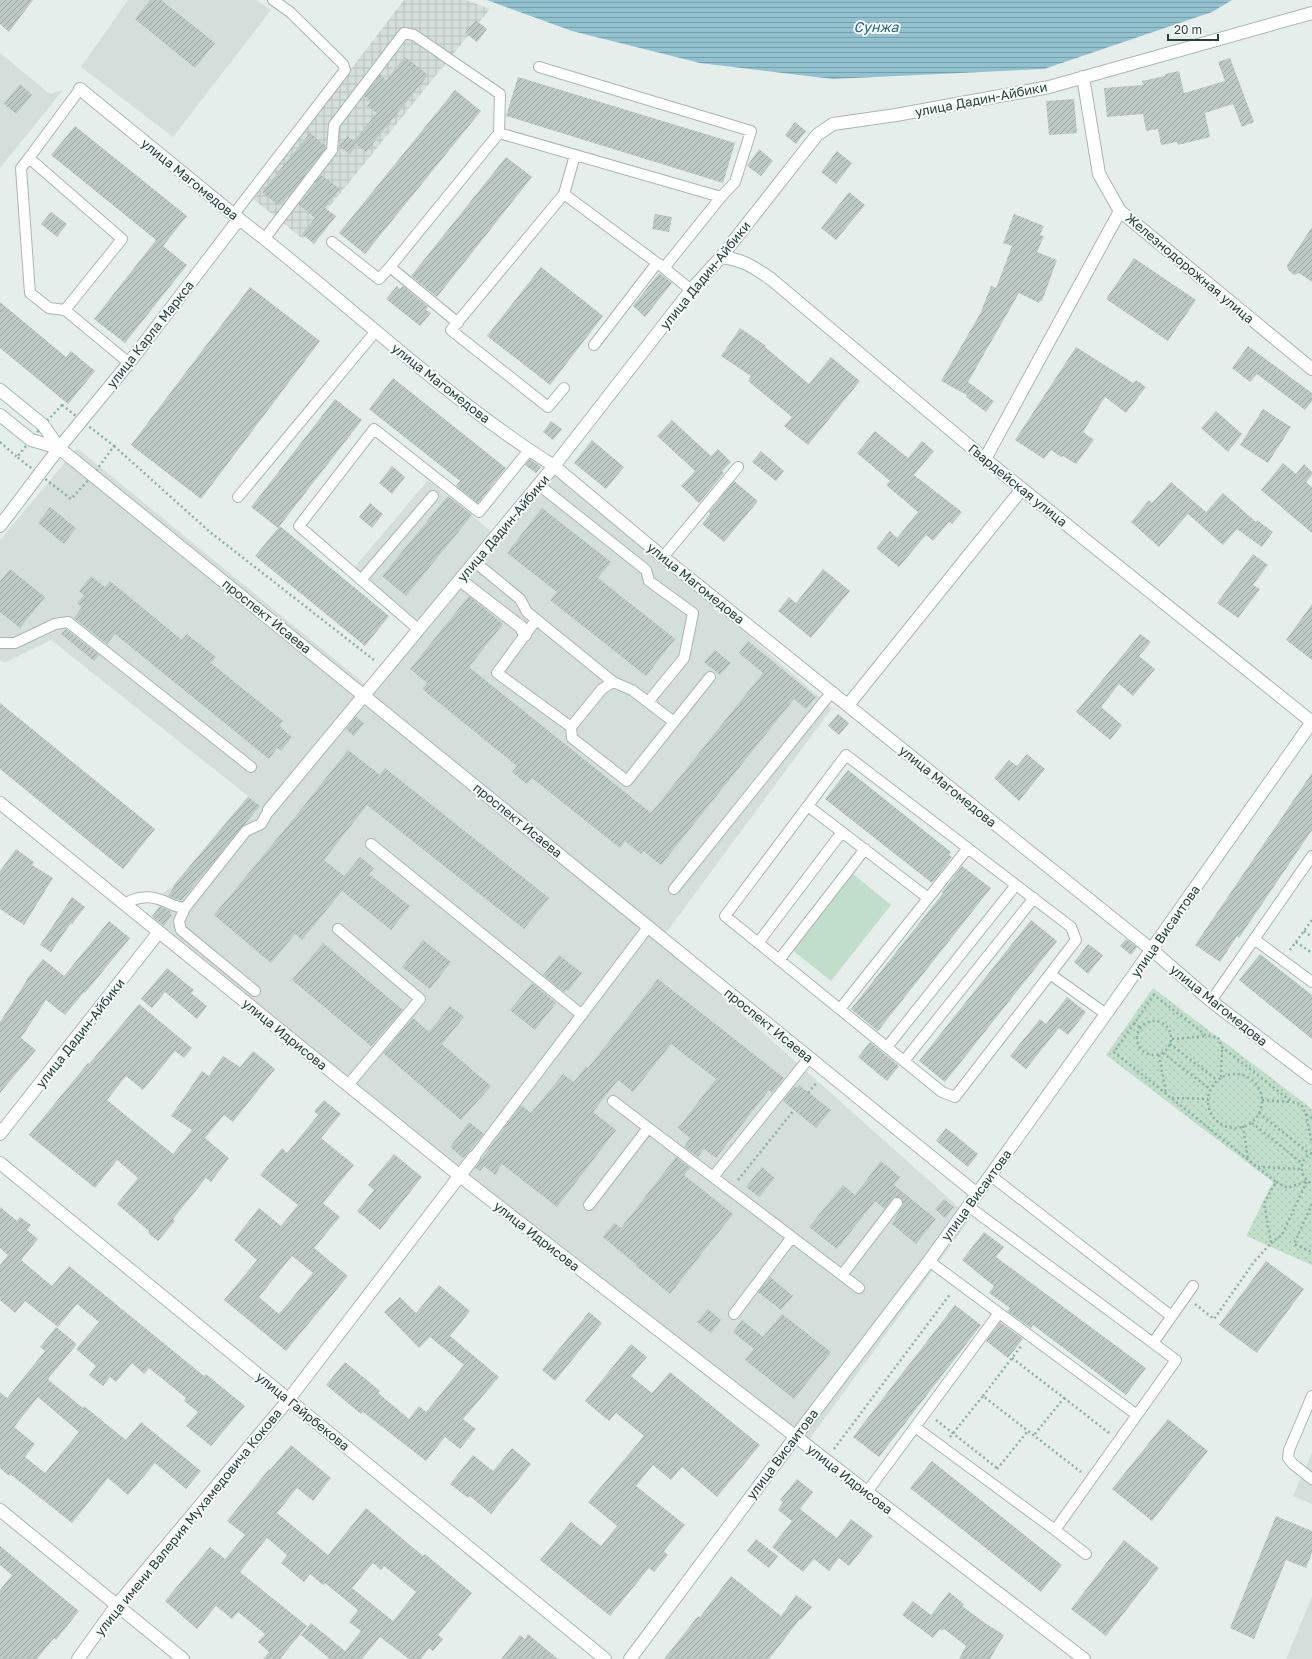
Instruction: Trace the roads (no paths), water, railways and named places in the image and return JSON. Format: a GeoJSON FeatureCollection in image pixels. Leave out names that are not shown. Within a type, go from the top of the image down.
{"type":"FeatureCollection","features":[{"type":"Feature","properties":{"kind":"street","name":"улица Дадин-Айбики"},"geometry":{"type":"LineString","coordinates":[[269,810],[539,485],[691,290],[721,257],[818,136],[833,124],[896,115],[1048,87],[1312,13]]}},
{"type":"Feature","properties":{"kind":"street","name":"Железнодорожная улица"},"geometry":{"type":"LineString","coordinates":[[1082,77],[1099,174],[1120,210],[1312,369]]}},
{"type":"Feature","properties":{"kind":"street","name":"улица Магомедова"},"geometry":{"type":"LineString","coordinates":[[80,89],[237,217],[265,238],[462,402],[554,466],[663,556],[1152,950],[1212,1001],[1312,1078]]}},
{"type":"Feature","properties":{"kind":"street"},"geometry":{"type":"LineString","coordinates":[[985,459],[1120,210]]}},
{"type":"Feature","properties":{"kind":"street","name":"улица Карла Маркса"},"geometry":{"type":"LineString","coordinates":[[0,526],[59,448],[129,363],[237,217]]}},
{"type":"Feature","properties":{"kind":"street","name":"Гвардейская улица"},"geometry":{"type":"LineString","coordinates":[[721,257],[748,263],[771,279],[985,459],[1312,722]]}},
{"type":"Feature","properties":{"kind":"street"},"geometry":{"type":"LineString","coordinates":[[0,390],[43,425],[59,448]]}},
{"type":"Feature","properties":{"kind":"street"},"geometry":{"type":"LineString","coordinates":[[0,415],[31,440],[59,448]]}},
{"type":"Feature","properties":{"kind":"street","name":"проспект Исаева"},"geometry":{"type":"LineString","coordinates":[[59,448],[977,1194]]}},
{"type":"Feature","properties":{"kind":"street"},"geometry":{"type":"LineString","coordinates":[[848,705],[1022,489]]}},
{"type":"Feature","properties":{"kind":"street"},"geometry":{"type":"LineString","coordinates":[[460,580],[521,627],[525,635]]}},
{"type":"Feature","properties":{"kind":"street","name":"улица Висаитова"},"geometry":{"type":"LineString","coordinates":[[630,1659],[929,1260],[1152,950],[1312,722]]}},
{"type":"Feature","properties":{"kind":"street","name":"улица Идрисова"},"geometry":{"type":"LineString","coordinates":[[0,803],[460,1176],[866,1492],[1084,1659]]}},
{"type":"Feature","properties":{"kind":"street","name":"улица Дадин-Айбики"},"geometry":{"type":"LineString","coordinates":[[0,1134],[159,932]]}},
{"type":"Feature","properties":{"kind":"street","name":"улица имени Валерия Мухамедовича Кокова"},"geometry":{"type":"LineString","coordinates":[[78,1659],[116,1606],[289,1399],[474,1157]]}},
{"type":"Feature","properties":{"kind":"street","name":"улица Гайрбекова"},"geometry":{"type":"LineString","coordinates":[[0,1163],[605,1659]]}},
{"type":"Feature","properties":{"kind":"street"},"geometry":{"type":"LineString","coordinates":[[0,1510],[116,1606],[183,1659]]}},
{"type":"Feature","properties":{"kind":"lane"},"geometry":{"type":"LineString","coordinates":[[237,217],[345,70],[343,64],[290,12],[272,0]]}},
{"type":"Feature","properties":{"kind":"lane"},"geometry":{"type":"LineString","coordinates":[[265,238],[332,150],[334,125],[404,33],[414,35],[500,94],[499,133],[379,279],[332,242]]}},
{"type":"Feature","properties":{"kind":"lane"},"geometry":{"type":"LineString","coordinates":[[539,66],[751,131],[734,182],[594,346]]}},
{"type":"Feature","properties":{"kind":"lane"},"geometry":{"type":"LineString","coordinates":[[80,89],[22,168],[30,293],[48,308],[65,310],[129,363]]}},
{"type":"Feature","properties":{"kind":"lane"},"geometry":{"type":"LineString","coordinates":[[499,133],[721,197]]}},
{"type":"Feature","properties":{"kind":"lane"},"geometry":{"type":"LineString","coordinates":[[564,388],[548,407],[451,330],[564,194],[575,155]]}},
{"type":"Feature","properties":{"kind":"lane"},"geometry":{"type":"LineString","coordinates":[[29,158],[122,238],[65,310]]}},
{"type":"Feature","properties":{"kind":"lane"},"geometry":{"type":"LineString","coordinates":[[564,194],[691,290]]}},
{"type":"Feature","properties":{"kind":"lane"},"geometry":{"type":"LineString","coordinates":[[390,267],[458,322]]}},
{"type":"Feature","properties":{"kind":"lane"},"geometry":{"type":"LineString","coordinates":[[238,497],[376,331]]}},
{"type":"Feature","properties":{"kind":"lane"},"geometry":{"type":"LineString","coordinates":[[419,630],[299,526],[374,429],[479,512],[530,450]]}},
{"type":"Feature","properties":{"kind":"lane"},"geometry":{"type":"LineString","coordinates":[[663,556],[738,467]]}},
{"type":"Feature","properties":{"kind":"lane"},"geometry":{"type":"LineString","coordinates":[[539,485],[646,570],[649,581],[693,613],[684,658],[648,702]]}},
{"type":"Feature","properties":{"kind":"lane"},"geometry":{"type":"LineString","coordinates":[[362,580],[432,496]]}},
{"type":"Feature","properties":{"kind":"lane"},"geometry":{"type":"LineString","coordinates":[[474,562],[520,599],[527,612],[536,620],[613,682],[632,690],[674,722]]}},
{"type":"Feature","properties":{"kind":"lane"},"geometry":{"type":"LineString","coordinates":[[536,620],[497,673],[571,727]]}},
{"type":"Feature","properties":{"kind":"lane"},"geometry":{"type":"LineString","coordinates":[[0,643],[15,643],[55,624],[68,622],[251,767]]}},
{"type":"Feature","properties":{"kind":"lane"},"geometry":{"type":"LineString","coordinates":[[613,682],[602,689],[571,727],[572,738],[627,781],[710,677]]}},
{"type":"Feature","properties":{"kind":"lane"},"geometry":{"type":"LineString","coordinates":[[674,889],[833,692]]}},
{"type":"Feature","properties":{"kind":"lane"},"geometry":{"type":"LineString","coordinates":[[846,755],[1071,927],[1076,940],[955,1097],[942,1092],[725,916],[808,806],[846,755]]}},
{"type":"Feature","properties":{"kind":"lane"},"geometry":{"type":"LineString","coordinates":[[808,806],[928,898]]}},
{"type":"Feature","properties":{"kind":"lane"},"geometry":{"type":"LineString","coordinates":[[255,992],[181,930],[179,921],[185,908],[246,832],[261,824],[269,810]]}},
{"type":"Feature","properties":{"kind":"lane"},"geometry":{"type":"LineString","coordinates":[[758,943],[842,832]]}},
{"type":"Feature","properties":{"kind":"lane"},"geometry":{"type":"LineString","coordinates":[[371,844],[582,1015]]}},
{"type":"Feature","properties":{"kind":"lane"},"geometry":{"type":"LineString","coordinates":[[840,1009],[968,848]]}},
{"type":"Feature","properties":{"kind":"lane"},"geometry":{"type":"LineString","coordinates":[[779,960],[865,849]]}},
{"type":"Feature","properties":{"kind":"lane"},"geometry":{"type":"LineString","coordinates":[[1212,1001],[1312,856]]}},
{"type":"Feature","properties":{"kind":"lane"},"geometry":{"type":"LineString","coordinates":[[887,1047],[1016,885]]}},
{"type":"Feature","properties":{"kind":"lane"},"geometry":{"type":"LineString","coordinates":[[125,904],[135,898],[157,898],[174,907],[185,908]]}},
{"type":"Feature","properties":{"kind":"lane"},"geometry":{"type":"LineString","coordinates":[[904,1061],[1034,898]]}},
{"type":"Feature","properties":{"kind":"lane"},"geometry":{"type":"LineString","coordinates":[[474,1157],[649,926]]}},
{"type":"Feature","properties":{"kind":"lane"},"geometry":{"type":"LineString","coordinates":[[338,929],[420,999],[348,1085]]}},
{"type":"Feature","properties":{"kind":"lane"},"geometry":{"type":"LineString","coordinates":[[1254,939],[1312,982]]}},
{"type":"Feature","properties":{"kind":"lane"},"geometry":{"type":"LineString","coordinates":[[1050,974],[1106,1014]]}},
{"type":"Feature","properties":{"kind":"lane"},"geometry":{"type":"LineString","coordinates":[[713,1177],[809,1058]]}},
{"type":"Feature","properties":{"kind":"lane"},"geometry":{"type":"LineString","coordinates":[[613,1101],[858,1288]]}},
{"type":"Feature","properties":{"kind":"lane"},"geometry":{"type":"LineString","coordinates":[[589,1205],[648,1128]]}},
{"type":"Feature","properties":{"kind":"lane"},"geometry":{"type":"LineString","coordinates":[[990,1175],[1171,1316]]}},
{"type":"Feature","properties":{"kind":"lane"},"geometry":{"type":"LineString","coordinates":[[842,1275],[897,1203]]}},
{"type":"Feature","properties":{"kind":"lane"},"geometry":{"type":"LineString","coordinates":[[968,1206],[1176,1360],[1055,1530]]}},
{"type":"Feature","properties":{"kind":"lane"},"geometry":{"type":"LineString","coordinates":[[734,1314],[792,1237]]}},
{"type":"Feature","properties":{"kind":"lane"},"geometry":{"type":"LineString","coordinates":[[929,1260],[1137,1415]]}},
{"type":"Feature","properties":{"kind":"lane"},"geometry":{"type":"LineString","coordinates":[[1153,1343],[1193,1286]]}},
{"type":"Feature","properties":{"kind":"lane"},"geometry":{"type":"LineString","coordinates":[[866,1492],[999,1313]]}},
{"type":"Feature","properties":{"kind":"lane"},"geometry":{"type":"LineString","coordinates":[[1312,1396],[1289,1450],[1288,1458],[1293,1464],[1312,1479]]}},
{"type":"Feature","properties":{"kind":"lane"},"geometry":{"type":"LineString","coordinates":[[915,1427],[1086,1554]]}},
{"type":"Feature","properties":{"kind":"water","name":"Сунжа"},"geometry":{"type":"Polygon","coordinates":[[[487,0],[1232,0],[1212,12],[1044,69],[833,79],[700,63],[572,31],[487,0]]]}}]}
